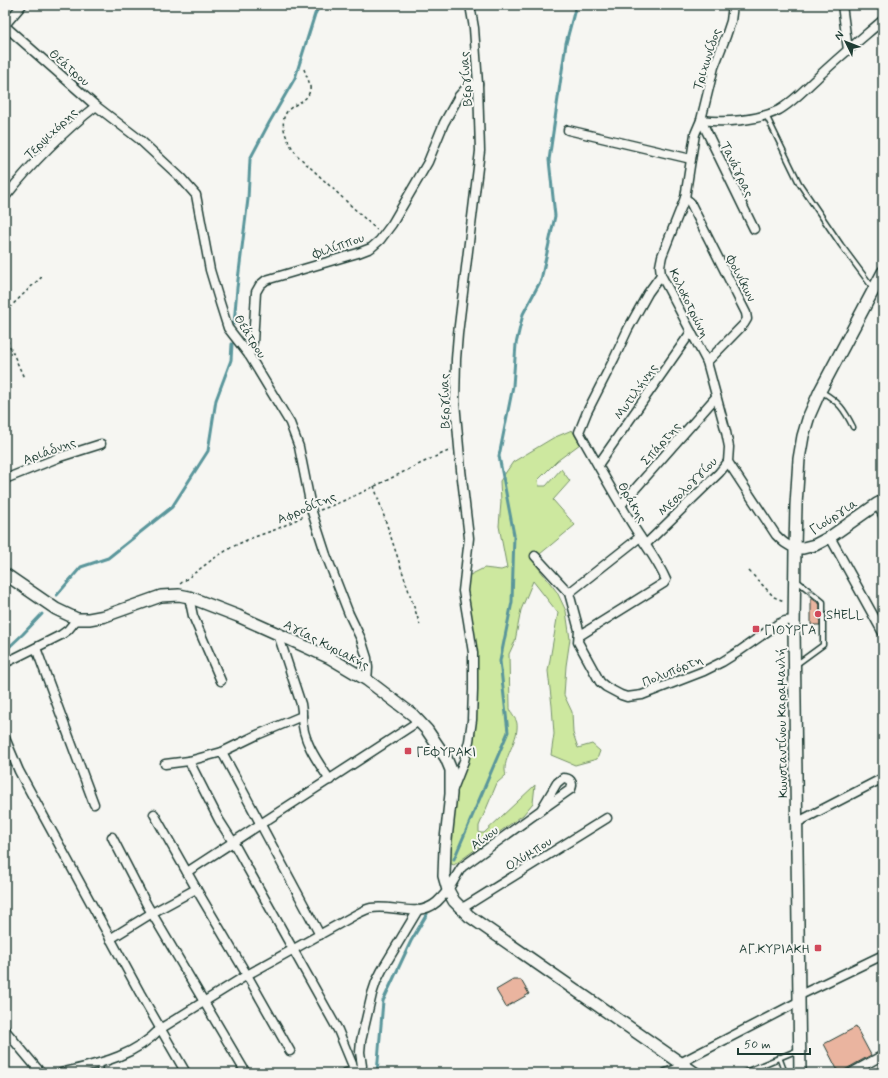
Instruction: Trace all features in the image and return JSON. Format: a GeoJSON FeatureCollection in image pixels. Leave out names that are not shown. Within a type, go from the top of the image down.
{"type":"FeatureCollection","features":[{"type":"Feature","properties":{"kind":"street"},"geometry":{"type":"LineString","coordinates":[[5,25],[22,5]]}},
{"type":"Feature","properties":{"kind":"street","name":"Βεργίνας"},"geometry":{"type":"LineString","coordinates":[[451,794],[464,761],[469,741],[474,690],[473,653],[463,591],[469,538],[458,447],[455,402],[456,359],[479,163],[480,137],[474,28],[470,5]]}},
{"type":"Feature","properties":{"kind":"street","name":"Τριχωνίδος"},"geometry":{"type":"LineString","coordinates":[[700,120],[714,67],[731,21],[733,5]]}},
{"type":"Feature","properties":{"kind":"street"},"geometry":{"type":"LineString","coordinates":[[842,5],[848,50]]}},
{"type":"Feature","properties":{"kind":"street"},"geometry":{"type":"LineString","coordinates":[[700,120],[715,122],[748,119],[780,110],[883,20]]}},
{"type":"Feature","properties":{"kind":"street","name":"Θεάτρου"},"geometry":{"type":"LineString","coordinates":[[5,25],[96,106],[139,139],[181,178],[196,195],[210,270],[228,328],[250,355],[290,423],[299,447],[312,512],[326,555],[349,614],[361,639],[367,658],[367,680]]}},
{"type":"Feature","properties":{"kind":"street","name":"Φιλίππου"},"geometry":{"type":"LineString","coordinates":[[250,355],[254,342],[256,292],[260,285],[266,280],[371,248],[392,224],[428,162],[444,123],[459,96],[467,87],[478,84]]}},
{"type":"Feature","properties":{"kind":"street","name":"Τερψιχόρης"},"geometry":{"type":"LineString","coordinates":[[5,197],[49,148],[96,106]]}},
{"type":"Feature","properties":{"kind":"street","name":"Κολοκοτρώνη"},"geometry":{"type":"LineString","coordinates":[[700,120],[695,134],[685,198],[662,256],[660,266],[661,275],[707,362],[726,432],[729,447],[728,462]]}},
{"type":"Feature","properties":{"kind":"street","name":"Τανάγρας"},"geometry":{"type":"LineString","coordinates":[[700,120],[754,229]]}},
{"type":"Feature","properties":{"kind":"street"},"geometry":{"type":"LineString","coordinates":[[568,130],[691,159]]}},
{"type":"Feature","properties":{"kind":"street","name":"Φοινίκων"},"geometry":{"type":"LineString","coordinates":[[685,198],[690,202],[746,313],[747,319],[744,324],[707,362]]}},
{"type":"Feature","properties":{"kind":"street","name":"Κωνσταντίνου Καραμανλή"},"geometry":{"type":"LineString","coordinates":[[799,1073],[794,579],[799,459],[809,416],[820,391],[883,272]]}},
{"type":"Feature","properties":{"kind":"street","name":"Θράκης"},"geometry":{"type":"LineString","coordinates":[[579,636],[664,583],[666,580],[579,432],[586,412],[628,329],[648,293],[661,275]]}},
{"type":"Feature","properties":{"kind":"street","name":"Μυτιλήνης"},"geometry":{"type":"LineString","coordinates":[[598,465],[691,332]]}},
{"type":"Feature","properties":{"kind":"street","name":"Σπάρτης"},"geometry":{"type":"LineString","coordinates":[[621,505],[716,397]]}},
{"type":"Feature","properties":{"kind":"street","name":"Αριάδνης"},"geometry":{"type":"LineString","coordinates":[[5,479],[60,457],[101,444]]}},
{"type":"Feature","properties":{"kind":"street"},"geometry":{"type":"LineString","coordinates":[[728,462],[776,535],[782,542],[795,548]]}},
{"type":"Feature","properties":{"kind":"street","name":"Μεσολογγίου"},"geometry":{"type":"LineString","coordinates":[[646,544],[719,473],[728,462]]}},
{"type":"Feature","properties":{"kind":"street"},"geometry":{"type":"LineString","coordinates":[[880,502],[883,515]]}},
{"type":"Feature","properties":{"kind":"street","name":"Γιούργια"},"geometry":{"type":"LineString","coordinates":[[795,548],[815,545],[880,502]]}},
{"type":"Feature","properties":{"kind":"street"},"geometry":{"type":"LineString","coordinates":[[830,536],[883,633]]}},
{"type":"Feature","properties":{"kind":"street"},"geometry":{"type":"LineString","coordinates":[[569,593],[640,537]]}},
{"type":"Feature","properties":{"kind":"street","name":"Πολυπόρτη"},"geometry":{"type":"LineString","coordinates":[[535,556],[569,593],[579,630],[578,642],[600,682],[606,687],[627,697],[642,696],[704,671],[738,652],[778,624],[785,621],[794,620]]}},
{"type":"Feature","properties":{"kind":"street","name":"Αγίας Κυριακής"},"geometry":{"type":"LineString","coordinates":[[5,574],[56,609],[77,619],[89,620],[105,616],[161,596],[179,595],[189,597],[278,634],[336,662],[367,680],[413,715],[446,758],[450,770],[451,794],[444,876],[448,890],[454,901],[469,916],[695,1073]]}},
{"type":"Feature","properties":{"kind":"street"},"geometry":{"type":"LineString","coordinates":[[189,597],[193,616],[221,681]]}},
{"type":"Feature","properties":{"kind":"street"},"geometry":{"type":"LineString","coordinates":[[5,663],[64,633],[77,619]]}},
{"type":"Feature","properties":{"kind":"street"},"geometry":{"type":"LineString","coordinates":[[278,634],[301,704],[303,728],[310,747],[330,780]]}},
{"type":"Feature","properties":{"kind":"street"},"geometry":{"type":"LineString","coordinates":[[36,648],[94,804]]}},
{"type":"Feature","properties":{"kind":"street"},"geometry":{"type":"LineString","coordinates":[[165,764],[189,761],[222,752],[302,716]]}},
{"type":"Feature","properties":{"kind":"street"},"geometry":{"type":"LineString","coordinates":[[187,872],[419,721]]}},
{"type":"Feature","properties":{"kind":"street"},"geometry":{"type":"LineString","coordinates":[[5,738],[19,771],[110,939],[186,1073]]}},
{"type":"Feature","properties":{"kind":"street"},"geometry":{"type":"LineString","coordinates":[[222,752],[320,935]]}},
{"type":"Feature","properties":{"kind":"street"},"geometry":{"type":"LineString","coordinates":[[189,761],[219,820],[233,842],[338,1030],[355,1071]]}},
{"type":"Feature","properties":{"kind":"street"},"geometry":{"type":"LineString","coordinates":[[796,823],[883,778]]}},
{"type":"Feature","properties":{"kind":"street","name":"Αίνου"},"geometry":{"type":"LineString","coordinates":[[418,910],[426,909],[431,906],[448,890],[462,867],[541,810]]}},
{"type":"Feature","properties":{"kind":"street"},"geometry":{"type":"LineString","coordinates":[[154,814],[290,1051]]}},
{"type":"Feature","properties":{"kind":"street","name":"Ολύμπου"},"geometry":{"type":"LineString","coordinates":[[461,909],[607,818]]}},
{"type":"Feature","properties":{"kind":"street"},"geometry":{"type":"LineString","coordinates":[[112,837],[152,913],[246,1073]]}},
{"type":"Feature","properties":{"kind":"street"},"geometry":{"type":"LineString","coordinates":[[110,939],[152,913],[196,889]]}},
{"type":"Feature","properties":{"kind":"street"},"geometry":{"type":"LineString","coordinates":[[61,1073],[99,1064],[120,1056],[154,1036],[160,1029],[247,975],[292,949],[370,908],[378,907],[418,910],[376,982],[361,1041],[360,1052],[362,1066],[358,1070],[346,1073]]}},
{"type":"Feature","properties":{"kind":"street"},"geometry":{"type":"LineString","coordinates":[[666,1073],[683,1065],[798,999],[883,955]]}},
{"type":"Feature","properties":{"kind":"street"},"geometry":{"type":"LineString","coordinates":[[5,1030],[41,1073]]}},
{"type":"Feature","properties":{"kind":"street"},"geometry":{"type":"LineString","coordinates":[[851,1073],[883,1055]]}},
{"type":"Feature","properties":{"kind":"lane"},"geometry":{"type":"LineString","coordinates":[[766,115],[799,183],[873,289]]}},
{"type":"Feature","properties":{"kind":"lane"},"geometry":{"type":"LineString","coordinates":[[820,391],[833,398],[842,407],[853,427]]}},
{"type":"Feature","properties":{"kind":"lane"},"geometry":{"type":"LineString","coordinates":[[794,579],[823,602],[824,624],[824,645],[795,666]]}},
{"type":"Feature","properties":{"kind":"lane"},"geometry":{"type":"LineString","coordinates":[[743,1073],[799,1049]]}},
{"type":"Feature","properties":{"kind":"lane"},"geometry":{"type":"LineString","coordinates":[[780,1057],[785,1073]]}},
{"type":"Feature","properties":{"kind":"lane"},"geometry":{"type":"LineString","coordinates":[[99,1064],[100,1073]]}},
{"type":"Feature","properties":{"kind":"path"},"geometry":{"type":"LineString","coordinates":[[304,69],[310,89],[308,95],[305,99],[287,112],[283,121],[290,146],[298,156],[383,236]]}},
{"type":"Feature","properties":{"kind":"path"},"geometry":{"type":"LineString","coordinates":[[5,312],[43,276]]}},
{"type":"Feature","properties":{"kind":"path"},"geometry":{"type":"LineString","coordinates":[[5,335],[24,378]]}},
{"type":"Feature","properties":{"kind":"path","name":"Αφροδίτης"},"geometry":{"type":"LineString","coordinates":[[168,595],[175,587],[232,547],[277,529],[312,512],[338,503],[429,459],[458,447]]}},
{"type":"Feature","properties":{"kind":"path"},"geometry":{"type":"LineString","coordinates":[[374,486],[420,625]]}},
{"type":"Feature","properties":{"kind":"path"},"geometry":{"type":"LineString","coordinates":[[749,571],[774,597],[780,600],[794,601]]}},
{"type":"Feature","properties":{"kind":"green space"},"geometry":{"type":"Polygon","coordinates":[[[572,430],[580,444],[557,461],[538,480],[539,486],[546,486],[561,469],[570,481],[553,500],[575,525],[533,561],[557,592],[566,611],[570,639],[564,695],[572,712],[573,733],[578,748],[592,744],[600,751],[597,759],[575,765],[551,755],[554,734],[548,671],[558,613],[533,581],[521,610],[515,641],[509,654],[510,708],[517,723],[516,735],[505,764],[506,775],[497,783],[479,826],[479,832],[484,833],[535,785],[533,803],[523,815],[454,865],[449,863],[453,794],[475,720],[464,591],[466,577],[484,568],[501,570],[507,568],[499,526],[501,502],[500,481],[513,462],[553,438],[572,430]]]}},
{"type":"Feature","properties":{"kind":"building"},"geometry":{"type":"Polygon","coordinates":[[[811,598],[820,604],[820,625],[811,625],[811,598]]]}},
{"type":"Feature","properties":{"kind":"building"},"geometry":{"type":"Polygon","coordinates":[[[513,980],[521,980],[529,994],[506,1007],[496,990],[513,980]]]}},
{"type":"Feature","properties":{"kind":"building"},"geometry":{"type":"Polygon","coordinates":[[[856,1027],[871,1055],[839,1073],[824,1044],[856,1027]]]}},
{"type":"Feature","properties":{"kind":"waterway"},"geometry":{"type":"LineString","coordinates":[[234,324],[248,199],[250,159],[295,78],[315,14],[320,5]]}},
{"type":"Feature","properties":{"kind":"waterway"},"geometry":{"type":"LineString","coordinates":[[454,859],[508,732],[500,661],[512,602],[514,535],[499,456],[513,386],[516,344],[523,314],[541,280],[555,216],[549,160],[566,43],[576,5]]}},
{"type":"Feature","properties":{"kind":"waterway"},"geometry":{"type":"LineString","coordinates":[[57,595],[81,567],[108,558],[172,507],[208,451],[216,400],[231,360],[232,344]]}},
{"type":"Feature","properties":{"kind":"waterway"},"geometry":{"type":"LineString","coordinates":[[5,651],[42,614]]}},
{"type":"Feature","properties":{"kind":"waterway"},"geometry":{"type":"LineString","coordinates":[[377,1073],[383,1001],[411,941],[427,914]]}},
{"type":"Feature","properties":{"kind":"place","name":"SHELL"},"geometry":{"type":"Point","coordinates":[818,614]}},
{"type":"Feature","properties":{"kind":"place","name":"ΓΙΟΥΡΓΑ"},"geometry":{"type":"Point","coordinates":[756,629]}},
{"type":"Feature","properties":{"kind":"place","name":"ΓΕΦΥΡΑΚΙ"},"geometry":{"type":"Point","coordinates":[408,751]}},
{"type":"Feature","properties":{"kind":"place","name":"ΑΓ.ΚΥΡΙΑΚΗ"},"geometry":{"type":"Point","coordinates":[818,948]}}]}
